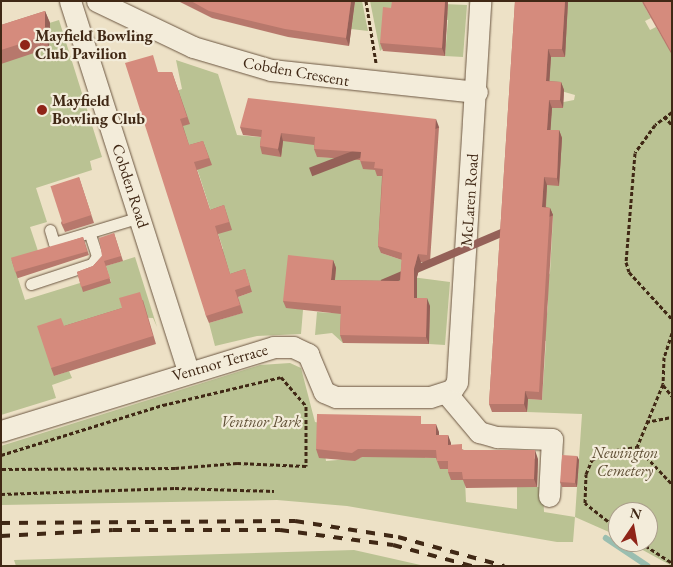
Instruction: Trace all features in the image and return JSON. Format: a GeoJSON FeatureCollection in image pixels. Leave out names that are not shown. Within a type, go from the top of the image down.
{"type":"FeatureCollection","features":[{"type":"Feature","properties":{"kind":"street","name":"Cobden Road"},"geometry":{"type":"LineString","coordinates":[[70,1],[188,371]]}},
{"type":"Feature","properties":{"kind":"street","name":"Cobden Crescent"},"geometry":{"type":"LineString","coordinates":[[97,1],[148,28],[233,61],[373,84],[477,92]]}},
{"type":"Feature","properties":{"kind":"street","name":"McLaren Road"},"geometry":{"type":"LineString","coordinates":[[447,394],[457,382],[477,92],[480,1]]}},
{"type":"Feature","properties":{"kind":"street","name":"Ventnor Terrace"},"geometry":{"type":"LineString","coordinates":[[1,431],[188,371],[285,346],[312,357],[320,385],[329,395],[447,394]]}},
{"type":"Feature","properties":{"kind":"street"},"geometry":{"type":"LineString","coordinates":[[447,394],[479,432],[497,437],[552,439],[549,496]]}},
{"type":"Feature","properties":{"kind":"lane"},"geometry":{"type":"LineString","coordinates":[[50,230],[54,243],[140,217]]}},
{"type":"Feature","properties":{"kind":"lane"},"geometry":{"type":"LineString","coordinates":[[31,284],[92,264],[97,256],[89,232]]}},
{"type":"Feature","properties":{"kind":"path"},"geometry":{"type":"LineString","coordinates":[[366,1],[376,56],[373,84]]}},
{"type":"Feature","properties":{"kind":"path"},"geometry":{"type":"LineString","coordinates":[[672,112],[664,116],[635,153],[626,262],[629,272],[672,319]]}},
{"type":"Feature","properties":{"kind":"path"},"geometry":{"type":"LineString","coordinates":[[664,116],[672,125]]}},
{"type":"Feature","properties":{"kind":"path"},"geometry":{"type":"LineString","coordinates":[[637,447],[663,384],[664,357],[672,333]]}},
{"type":"Feature","properties":{"kind":"path"},"geometry":{"type":"LineString","coordinates":[[1,455],[163,405],[281,377],[306,406],[306,466],[237,463],[175,468],[1,469]]}},
{"type":"Feature","properties":{"kind":"path"},"geometry":{"type":"LineString","coordinates":[[663,384],[672,396]]}},
{"type":"Feature","properties":{"kind":"path"},"geometry":{"type":"LineString","coordinates":[[646,422],[672,417]]}},
{"type":"Feature","properties":{"kind":"path"},"geometry":{"type":"LineString","coordinates":[[637,447],[672,484]]}},
{"type":"Feature","properties":{"kind":"path"},"geometry":{"type":"LineString","coordinates":[[608,521],[585,503],[586,474],[592,460],[609,451],[637,447]]}},
{"type":"Feature","properties":{"kind":"path"},"geometry":{"type":"LineString","coordinates":[[1,494],[175,488],[274,491]]}},
{"type":"Feature","properties":{"kind":"path"},"geometry":{"type":"LineString","coordinates":[[655,552],[672,563]]}},
{"type":"Feature","properties":{"kind":"green space"},"geometry":{"type":"Polygon","coordinates":[[[355,1],[362,1],[368,31],[351,29],[355,1]]]}},
{"type":"Feature","properties":{"kind":"green space"},"geometry":{"type":"Polygon","coordinates":[[[370,1],[467,5],[463,57],[445,56],[448,20],[417,18],[380,51],[370,1]]]}},
{"type":"Feature","properties":{"kind":"green space","name":"Newington Cemetery"},"geometry":{"type":"Polygon","coordinates":[[[531,1],[648,1],[643,4],[651,18],[645,21],[650,30],[656,27],[672,53],[672,566],[646,552],[658,552],[658,502],[608,502],[608,532],[575,517],[582,414],[527,412],[528,399],[542,400],[546,341],[532,340],[533,314],[547,314],[548,307],[548,299],[534,298],[550,273],[553,216],[540,215],[547,185],[559,185],[560,170],[548,169],[562,139],[550,138],[548,105],[574,100],[575,95],[554,89],[534,56],[565,57],[531,1]]]}},
{"type":"Feature","properties":{"kind":"green space"},"geometry":{"type":"Polygon","coordinates":[[[59,20],[102,157],[90,161],[92,170],[36,188],[47,222],[30,227],[40,257],[14,266],[25,300],[80,283],[111,282],[106,266],[135,257],[157,327],[153,318],[125,317],[54,376],[69,371],[72,378],[52,385],[56,398],[1,415],[1,38],[59,20]]]}},
{"type":"Feature","properties":{"kind":"green space"},"geometry":{"type":"Polygon","coordinates":[[[176,60],[218,74],[237,135],[318,142],[317,157],[356,159],[358,136],[363,168],[377,170],[384,176],[381,253],[405,261],[404,276],[450,282],[445,345],[429,344],[430,306],[417,302],[416,289],[344,305],[343,343],[332,333],[315,335],[317,312],[331,313],[336,267],[326,266],[303,310],[301,334],[257,336],[215,346],[209,323],[242,313],[238,297],[252,292],[233,281],[205,255],[223,249],[192,153],[155,135],[173,92],[182,89],[176,60]]]}},
{"type":"Feature","properties":{"kind":"green space","name":"Ventnor Park"},"geometry":{"type":"Polygon","coordinates":[[[290,363],[301,368],[315,422],[320,423],[326,461],[361,458],[362,424],[425,451],[425,458],[439,458],[465,480],[466,502],[517,509],[517,487],[543,487],[544,512],[575,517],[573,542],[557,542],[347,506],[277,500],[1,505],[1,446],[260,365],[290,363]]]}},
{"type":"Feature","properties":{"kind":"green space"},"geometry":{"type":"Polygon","coordinates":[[[354,550],[425,566],[16,566],[14,560],[354,550]]]}},
{"type":"Feature","properties":{"kind":"building"},"geometry":{"type":"Polygon","coordinates":[[[191,1],[351,1],[346,38],[285,29],[209,11],[191,1]]]}},
{"type":"Feature","properties":{"kind":"building"},"geometry":{"type":"Polygon","coordinates":[[[392,1],[445,1],[442,48],[380,43],[383,7],[391,8],[392,1]]]}},
{"type":"Feature","properties":{"kind":"building"},"geometry":{"type":"Polygon","coordinates":[[[515,1],[565,1],[562,49],[548,49],[546,81],[561,82],[560,100],[549,100],[547,130],[559,130],[557,178],[544,177],[542,207],[550,208],[539,392],[525,391],[524,404],[489,404],[515,1]]]}},
{"type":"Feature","properties":{"kind":"building"},"geometry":{"type":"Polygon","coordinates":[[[643,1],[672,1],[672,53],[643,1]]]}},
{"type":"Feature","properties":{"kind":"building"},"geometry":{"type":"Polygon","coordinates":[[[45,11],[45,36],[1,50],[1,25],[45,11]]]}},
{"type":"Feature","properties":{"kind":"building"},"geometry":{"type":"Polygon","coordinates":[[[153,55],[158,72],[172,72],[187,117],[180,119],[189,145],[203,141],[209,158],[194,162],[210,210],[224,205],[229,222],[215,226],[230,274],[245,269],[250,285],[235,290],[240,305],[206,316],[125,63],[153,55]]]}},
{"type":"Feature","properties":{"kind":"building"},"geometry":{"type":"Polygon","coordinates":[[[248,98],[436,119],[427,255],[418,254],[414,269],[414,298],[427,298],[426,337],[340,335],[341,306],[283,301],[288,255],[333,260],[331,280],[400,281],[402,253],[378,246],[383,169],[374,168],[375,162],[360,161],[361,152],[314,149],[315,137],[281,133],[278,149],[260,146],[262,130],[240,127],[248,98]]]}},
{"type":"Feature","properties":{"kind":"building"},"geometry":{"type":"Polygon","coordinates":[[[79,177],[91,215],[63,224],[50,186],[79,177]]]}},
{"type":"Feature","properties":{"kind":"building"},"geometry":{"type":"Polygon","coordinates":[[[114,233],[121,256],[104,261],[110,278],[81,287],[77,272],[93,266],[102,256],[99,238],[114,233]]]}},
{"type":"Feature","properties":{"kind":"building"},"geometry":{"type":"Polygon","coordinates":[[[83,237],[87,251],[15,272],[11,258],[83,237]]]}},
{"type":"Feature","properties":{"kind":"building"},"geometry":{"type":"Polygon","coordinates":[[[140,292],[153,336],[51,368],[37,326],[61,318],[64,326],[122,308],[119,298],[140,292]]]}},
{"type":"Feature","properties":{"kind":"building"},"geometry":{"type":"Polygon","coordinates":[[[317,414],[421,416],[421,424],[436,424],[436,435],[448,435],[448,445],[462,444],[462,450],[535,450],[534,479],[463,479],[462,472],[448,472],[448,461],[437,461],[436,450],[358,449],[352,453],[316,449],[317,414]]]}},
{"type":"Feature","properties":{"kind":"building"},"geometry":{"type":"Polygon","coordinates":[[[562,455],[577,456],[575,483],[560,482],[562,455]]]}},
{"type":"Feature","properties":{"kind":"waterway"},"geometry":{"type":"LineString","coordinates":[[606,538],[648,566]]}},
{"type":"Feature","properties":{"kind":"railway"},"geometry":{"type":"LineString","coordinates":[[1,523],[295,521],[398,537],[504,566]]}},
{"type":"Feature","properties":{"kind":"railway"},"geometry":{"type":"LineString","coordinates":[[1,536],[113,530],[280,530],[393,545],[472,566]]}},
{"type":"Feature","properties":{"kind":"place","name":"Mayfield Bowling Club Pavilion"},"geometry":{"type":"Point","coordinates":[25,45]}},
{"type":"Feature","properties":{"kind":"place","name":"Mayfield Bowling Club"},"geometry":{"type":"Point","coordinates":[42,110]}}]}
